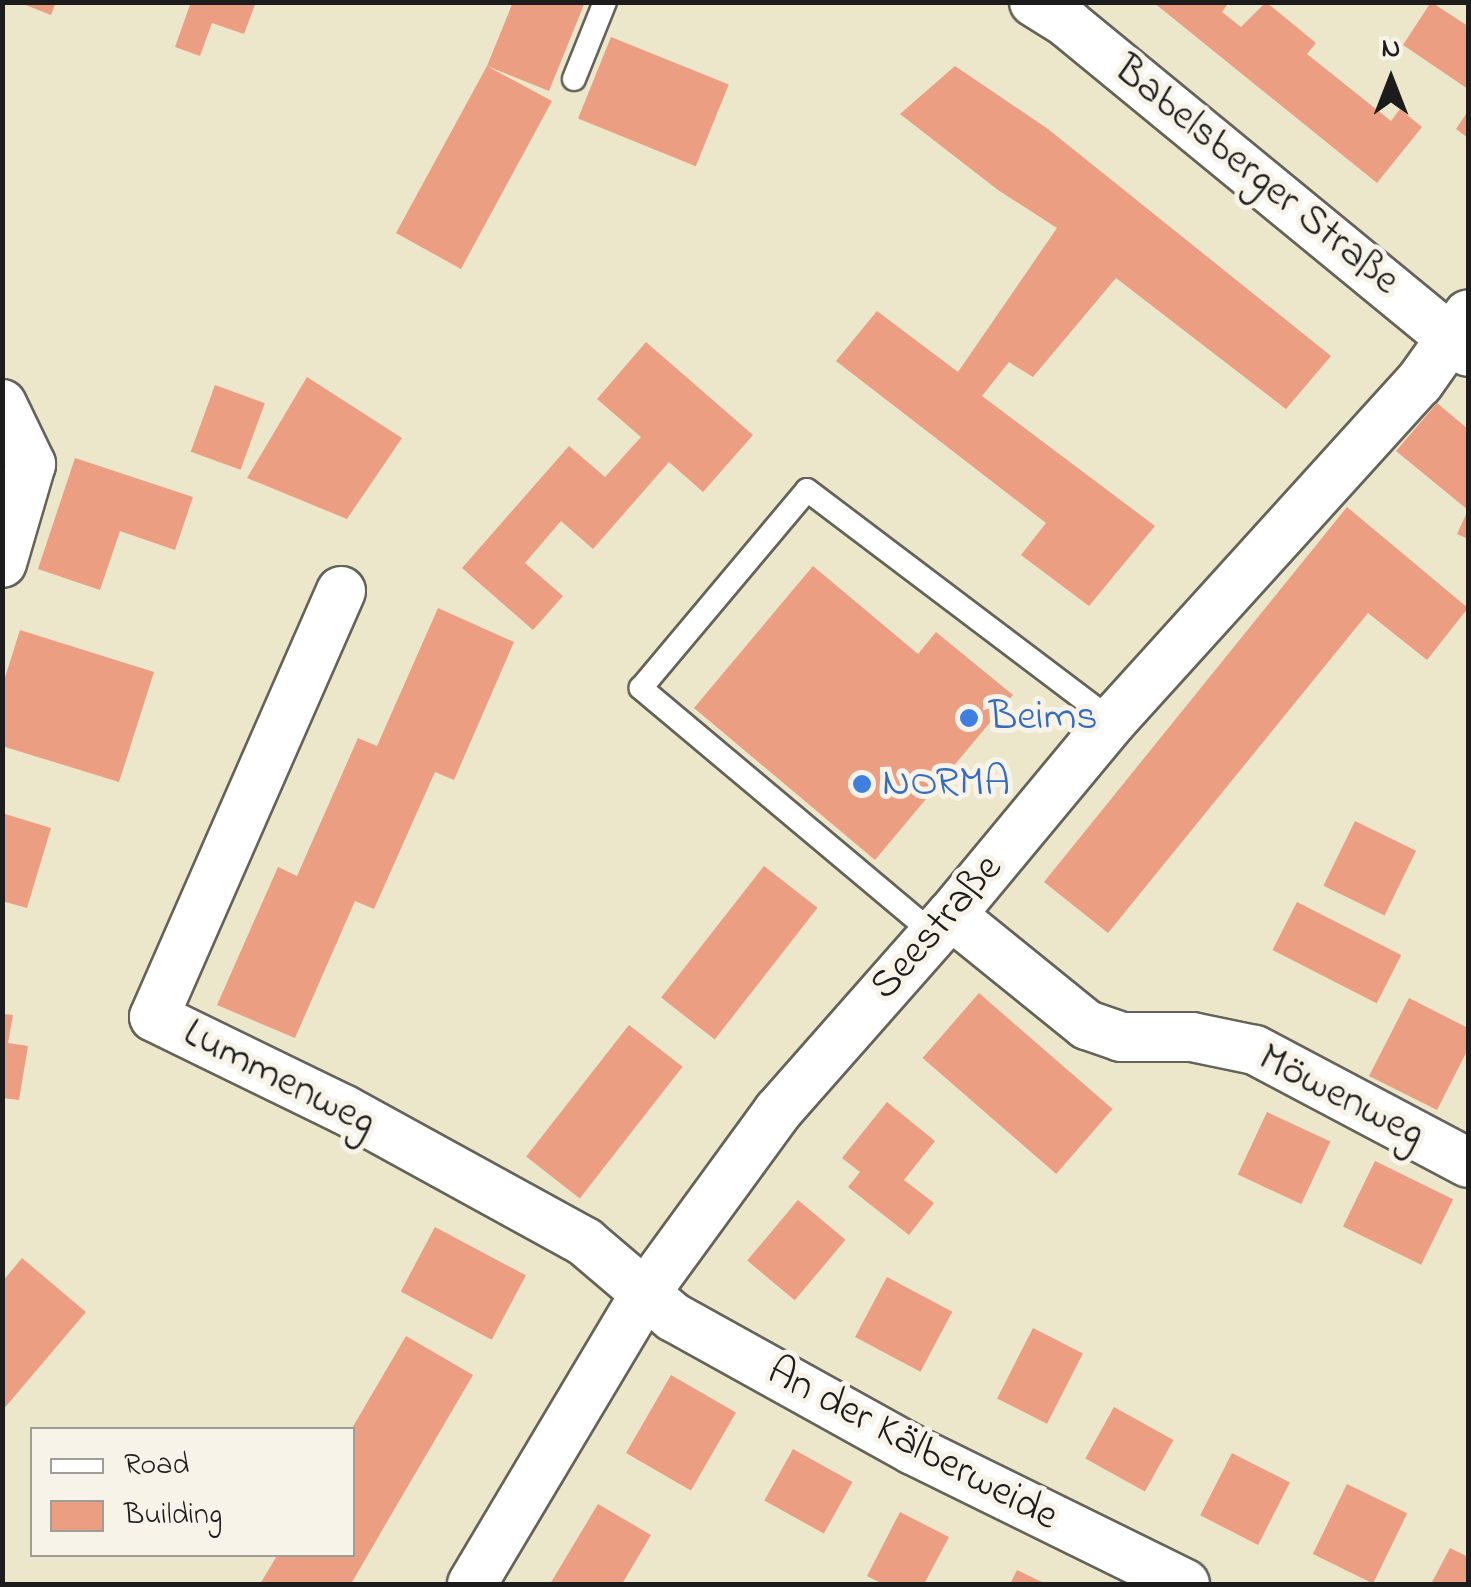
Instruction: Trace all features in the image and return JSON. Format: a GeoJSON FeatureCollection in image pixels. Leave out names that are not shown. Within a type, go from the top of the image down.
{"type":"FeatureCollection","features":[{"type":"Feature","properties":{"kind":"street","name":"Babelsberger Straße"},"geometry":{"type":"LineString","coordinates":[[1034,2],[1082,35],[1463,335]]}},
{"type":"Feature","properties":{"kind":"street","name":"Seestraße"},"geometry":{"type":"LineString","coordinates":[[472,1584],[646,1292],[778,1111],[943,924],[1112,721],[1463,335]]}},
{"type":"Feature","properties":{"kind":"street"},"geometry":{"type":"LineString","coordinates":[[2,404],[30,464],[2,563]]}},
{"type":"Feature","properties":{"kind":"street","name":"Lummenweg"},"geometry":{"type":"LineString","coordinates":[[341,590],[154,1017],[345,1110],[568,1233],[646,1292]]}},
{"type":"Feature","properties":{"kind":"street","name":"Möwenweg"},"geometry":{"type":"LineString","coordinates":[[943,924],[1087,1025],[1121,1037],[1192,1037],[1255,1050],[1468,1163]]}},
{"type":"Feature","properties":{"kind":"street","name":"An der Kälberweide"},"geometry":{"type":"LineString","coordinates":[[646,1292],[673,1317],[913,1450],[1160,1579]]}},
{"type":"Feature","properties":{"kind":"lane"},"geometry":{"type":"LineString","coordinates":[[574,79],[605,2]]}},
{"type":"Feature","properties":{"kind":"lane"},"geometry":{"type":"LineString","coordinates":[[943,924],[641,688],[807,490],[1112,721]]}},
{"type":"Feature","properties":{"kind":"building"},"geometry":{"type":"Polygon","coordinates":[[[18,2],[56,2],[51,15],[18,2]]]}},
{"type":"Feature","properties":{"kind":"building"},"geometry":{"type":"Polygon","coordinates":[[[191,2],[256,2],[244,34],[212,23],[200,56],[175,47],[191,2]]]}},
{"type":"Feature","properties":{"kind":"building"},"geometry":{"type":"Polygon","coordinates":[[[513,2],[585,2],[549,91],[487,66],[513,2]]]}},
{"type":"Feature","properties":{"kind":"building"},"geometry":{"type":"Polygon","coordinates":[[[1153,2],[1229,2],[1222,12],[1241,27],[1266,2],[1316,43],[1307,54],[1391,121],[1400,109],[1422,127],[1377,183],[1153,2]]]}},
{"type":"Feature","properties":{"kind":"building"},"geometry":{"type":"Polygon","coordinates":[[[1431,2],[1468,26],[1468,89],[1403,45],[1431,2]]]}},
{"type":"Feature","properties":{"kind":"building"},"geometry":{"type":"Polygon","coordinates":[[[611,37],[729,85],[696,166],[578,119],[611,37]]]}},
{"type":"Feature","properties":{"kind":"building"},"geometry":{"type":"Polygon","coordinates":[[[487,66],[552,101],[461,269],[396,233],[487,66]]]}},
{"type":"Feature","properties":{"kind":"building"},"geometry":{"type":"Polygon","coordinates":[[[955,66],[1048,129],[1331,356],[1286,409],[1116,278],[1033,377],[1009,362],[982,396],[1155,526],[1089,606],[1021,555],[1046,523],[836,361],[877,311],[958,372],[1057,228],[998,190],[900,114],[955,66]]]}},
{"type":"Feature","properties":{"kind":"building"},"geometry":{"type":"Polygon","coordinates":[[[1468,111],[1468,138],[1456,129],[1468,111]]]}},
{"type":"Feature","properties":{"kind":"building"},"geometry":{"type":"Polygon","coordinates":[[[646,342],[753,435],[703,492],[669,462],[593,549],[561,521],[525,563],[563,596],[533,630],[462,568],[569,446],[605,477],[641,437],[597,399],[646,342]]]}},
{"type":"Feature","properties":{"kind":"building"},"geometry":{"type":"Polygon","coordinates":[[[307,377],[402,438],[347,519],[247,478],[307,377]]]}},
{"type":"Feature","properties":{"kind":"building"},"geometry":{"type":"Polygon","coordinates":[[[215,385],[265,403],[241,470],[191,452],[215,385]]]}},
{"type":"Feature","properties":{"kind":"building"},"geometry":{"type":"Polygon","coordinates":[[[1437,403],[1468,429],[1468,510],[1396,451],[1437,403]]]}},
{"type":"Feature","properties":{"kind":"building"},"geometry":{"type":"Polygon","coordinates":[[[75,458],[193,497],[175,550],[120,531],[100,590],[38,569],[75,458]]]}},
{"type":"Feature","properties":{"kind":"building"},"geometry":{"type":"Polygon","coordinates":[[[1347,507],[1468,608],[1427,660],[1368,613],[1108,933],[1044,882],[1347,507]]]}},
{"type":"Feature","properties":{"kind":"building"},"geometry":{"type":"Polygon","coordinates":[[[1468,510],[1468,539],[1457,534],[1468,510]]]}},
{"type":"Feature","properties":{"kind":"building","name":"NORMA"},"geometry":{"type":"Polygon","coordinates":[[[813,566],[918,654],[936,632],[1013,695],[875,860],[694,708],[813,566]]]}},
{"type":"Feature","properties":{"kind":"building"},"geometry":{"type":"Polygon","coordinates":[[[438,608],[514,642],[454,780],[435,772],[374,909],[355,901],[295,1038],[217,1005],[278,867],[297,876],[358,738],[377,746],[438,608]]]}},
{"type":"Feature","properties":{"kind":"building"},"geometry":{"type":"Polygon","coordinates":[[[20,630],[154,672],[119,782],[2,746],[2,687],[20,630]]]}},
{"type":"Feature","properties":{"kind":"building"},"geometry":{"type":"Polygon","coordinates":[[[2,813],[51,828],[27,908],[2,901],[2,813]]]}},
{"type":"Feature","properties":{"kind":"building"},"geometry":{"type":"Polygon","coordinates":[[[1355,821],[1416,851],[1385,916],[1323,886],[1355,821]]]}},
{"type":"Feature","properties":{"kind":"building"},"geometry":{"type":"Polygon","coordinates":[[[764,866],[818,908],[715,1039],[661,998],[764,866]]]}},
{"type":"Feature","properties":{"kind":"building"},"geometry":{"type":"Polygon","coordinates":[[[1297,902],[1401,955],[1377,1003],[1272,950],[1297,902]]]}},
{"type":"Feature","properties":{"kind":"building"},"geometry":{"type":"Polygon","coordinates":[[[979,993],[1113,1109],[1056,1174],[923,1058],[979,993]]]}},
{"type":"Feature","properties":{"kind":"building"},"geometry":{"type":"Polygon","coordinates":[[[1409,998],[1468,1028],[1468,1049],[1437,1110],[1369,1076],[1409,998]]]}},
{"type":"Feature","properties":{"kind":"building"},"geometry":{"type":"Polygon","coordinates":[[[2,1014],[13,1015],[8,1043],[28,1046],[19,1100],[2,1098],[2,1014]]]}},
{"type":"Feature","properties":{"kind":"building"},"geometry":{"type":"Polygon","coordinates":[[[629,1025],[683,1067],[580,1198],[526,1157],[629,1025]]]}},
{"type":"Feature","properties":{"kind":"building"},"geometry":{"type":"Polygon","coordinates":[[[887,1102],[935,1141],[904,1180],[934,1203],[909,1235],[848,1187],[860,1172],[842,1158],[887,1102]]]}},
{"type":"Feature","properties":{"kind":"building"},"geometry":{"type":"Polygon","coordinates":[[[1267,1112],[1330,1142],[1301,1204],[1238,1175],[1267,1112]]]}},
{"type":"Feature","properties":{"kind":"building"},"geometry":{"type":"Polygon","coordinates":[[[1375,1161],[1453,1199],[1421,1265],[1343,1227],[1375,1161]]]}},
{"type":"Feature","properties":{"kind":"building"},"geometry":{"type":"Polygon","coordinates":[[[798,1200],[845,1240],[795,1300],[747,1261],[798,1200]]]}},
{"type":"Feature","properties":{"kind":"building"},"geometry":{"type":"Polygon","coordinates":[[[435,1227],[526,1275],[492,1340],[401,1291],[435,1227]]]}},
{"type":"Feature","properties":{"kind":"building"},"geometry":{"type":"Polygon","coordinates":[[[22,1258],[86,1312],[2,1411],[2,1282],[22,1258]]]}},
{"type":"Feature","properties":{"kind":"building"},"geometry":{"type":"Polygon","coordinates":[[[887,1277],[952,1312],[920,1372],[855,1337],[887,1277]]]}},
{"type":"Feature","properties":{"kind":"building"},"geometry":{"type":"Polygon","coordinates":[[[1033,1328],[1083,1353],[1047,1424],[997,1398],[1033,1328]]]}},
{"type":"Feature","properties":{"kind":"building"},"geometry":{"type":"Polygon","coordinates":[[[406,1336],[473,1375],[351,1584],[260,1584],[276,1557],[355,1557],[353,1427],[406,1336]]]}},
{"type":"Feature","properties":{"kind":"building"},"geometry":{"type":"Polygon","coordinates":[[[671,1375],[736,1412],[691,1490],[626,1453],[671,1375]]]}},
{"type":"Feature","properties":{"kind":"building"},"geometry":{"type":"Polygon","coordinates":[[[1114,1407],[1173,1440],[1145,1492],[1085,1459],[1114,1407]]]}},
{"type":"Feature","properties":{"kind":"building"},"geometry":{"type":"Polygon","coordinates":[[[793,1449],[852,1482],[824,1534],[764,1501],[793,1449]]]}},
{"type":"Feature","properties":{"kind":"building"},"geometry":{"type":"Polygon","coordinates":[[[1232,1453],[1290,1483],[1258,1545],[1200,1515],[1232,1453]]]}},
{"type":"Feature","properties":{"kind":"building"},"geometry":{"type":"Polygon","coordinates":[[[1347,1484],[1407,1513],[1373,1583],[1313,1554],[1347,1484]]]}},
{"type":"Feature","properties":{"kind":"building"},"geometry":{"type":"Polygon","coordinates":[[[598,1504],[651,1535],[622,1584],[550,1584],[598,1504]]]}},
{"type":"Feature","properties":{"kind":"building"},"geometry":{"type":"Polygon","coordinates":[[[900,1512],[949,1537],[924,1584],[883,1584],[867,1576],[900,1512]]]}},
{"type":"Feature","properties":{"kind":"building"},"geometry":{"type":"Polygon","coordinates":[[[1450,1548],[1468,1557],[1468,1584],[1431,1584],[1450,1548]]]}},
{"type":"Feature","properties":{"kind":"building"},"geometry":{"type":"Polygon","coordinates":[[[1017,1570],[1046,1584],[1010,1584],[1017,1570]]]}},
{"type":"Feature","properties":{"kind":"place","name":"Beims"},"geometry":{"type":"Point","coordinates":[969,718]}},
{"type":"Feature","properties":{"kind":"place","name":"NORMA"},"geometry":{"type":"Point","coordinates":[862,784]}}]}
